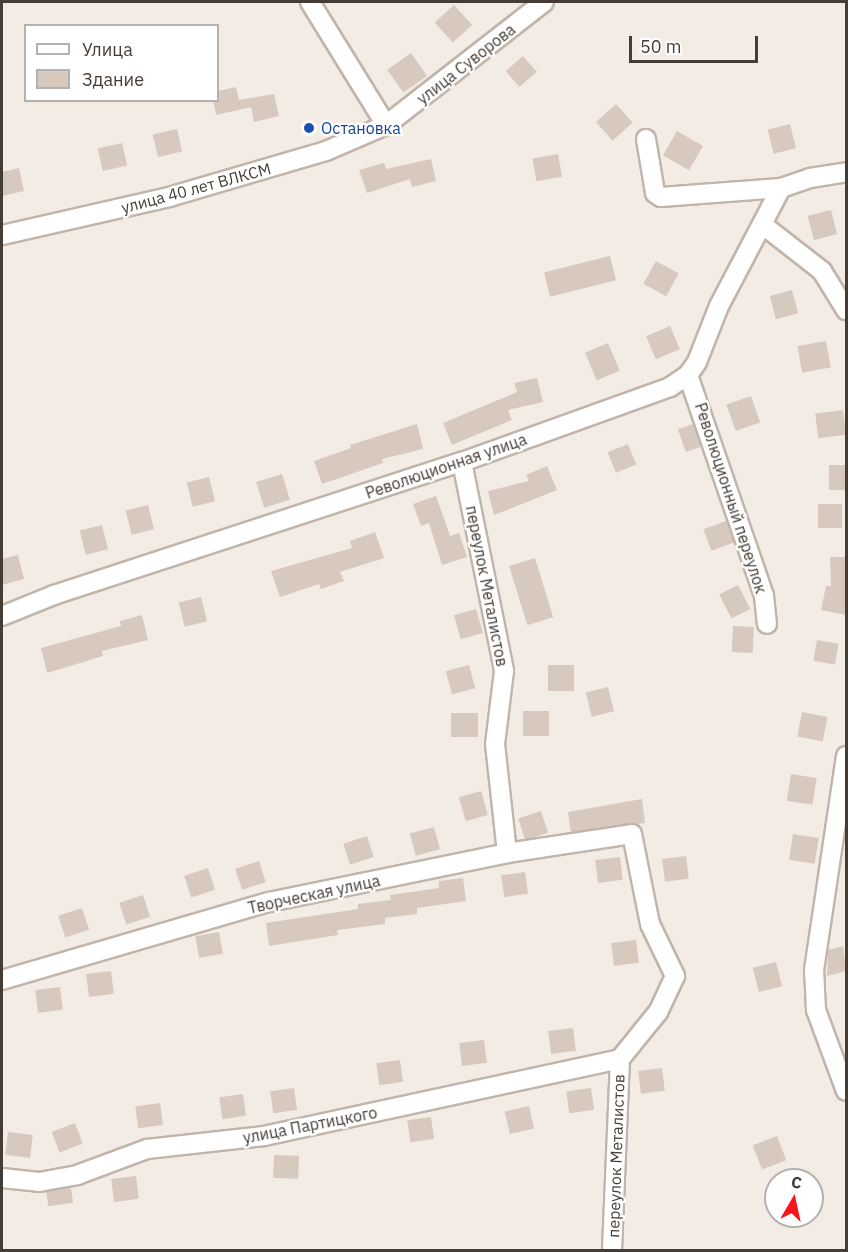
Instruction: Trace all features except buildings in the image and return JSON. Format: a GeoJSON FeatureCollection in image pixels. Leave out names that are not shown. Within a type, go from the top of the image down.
{"type":"FeatureCollection","features":[{"type":"Feature","properties":{"kind":"street"},"geometry":{"type":"LineString","coordinates":[[309,2],[386,125]]}},
{"type":"Feature","properties":{"kind":"street","name":"улица Суворова"},"geometry":{"type":"LineString","coordinates":[[386,125],[544,2]]}},
{"type":"Feature","properties":{"kind":"street","name":"улица 40 лет ВЛКСМ"},"geometry":{"type":"LineString","coordinates":[[2,235],[169,197],[273,168],[386,125]]}},
{"type":"Feature","properties":{"kind":"street"},"geometry":{"type":"LineString","coordinates":[[646,140],[655,193],[660,197],[781,188],[810,178],[846,172]]}},
{"type":"Feature","properties":{"kind":"street"},"geometry":{"type":"LineString","coordinates":[[688,375],[719,306],[781,188]]}},
{"type":"Feature","properties":{"kind":"street"},"geometry":{"type":"LineString","coordinates":[[763,225],[822,271],[846,310]]}},
{"type":"Feature","properties":{"kind":"street","name":"Революционная улица"},"geometry":{"type":"LineString","coordinates":[[2,616],[54,595],[462,462],[670,387],[688,375]]}},
{"type":"Feature","properties":{"kind":"street","name":"Революционный переулок"},"geometry":{"type":"LineString","coordinates":[[688,375],[764,596],[767,624]]}},
{"type":"Feature","properties":{"kind":"street","name":"переулок Металистов"},"geometry":{"type":"LineString","coordinates":[[462,462],[504,671],[495,744],[507,853]]}},
{"type":"Feature","properties":{"kind":"street"},"geometry":{"type":"LineString","coordinates":[[846,756],[814,969],[816,1010],[846,1091]]}},
{"type":"Feature","properties":{"kind":"street","name":"переулок Металистов"},"geometry":{"type":"LineString","coordinates":[[612,1251],[620,1059],[658,1012],[675,976],[650,924],[632,834]]}},
{"type":"Feature","properties":{"kind":"street","name":"Творческая улица"},"geometry":{"type":"LineString","coordinates":[[2,980],[268,902],[507,853],[632,834]]}},
{"type":"Feature","properties":{"kind":"street","name":"улица Партицкого"},"geometry":{"type":"LineString","coordinates":[[2,1178],[39,1182],[77,1175],[147,1149],[264,1136],[620,1059]]}},
{"type":"Feature","properties":{"kind":"place","name":"Остановка"},"geometry":{"type":"Point","coordinates":[309,128]}}]}
